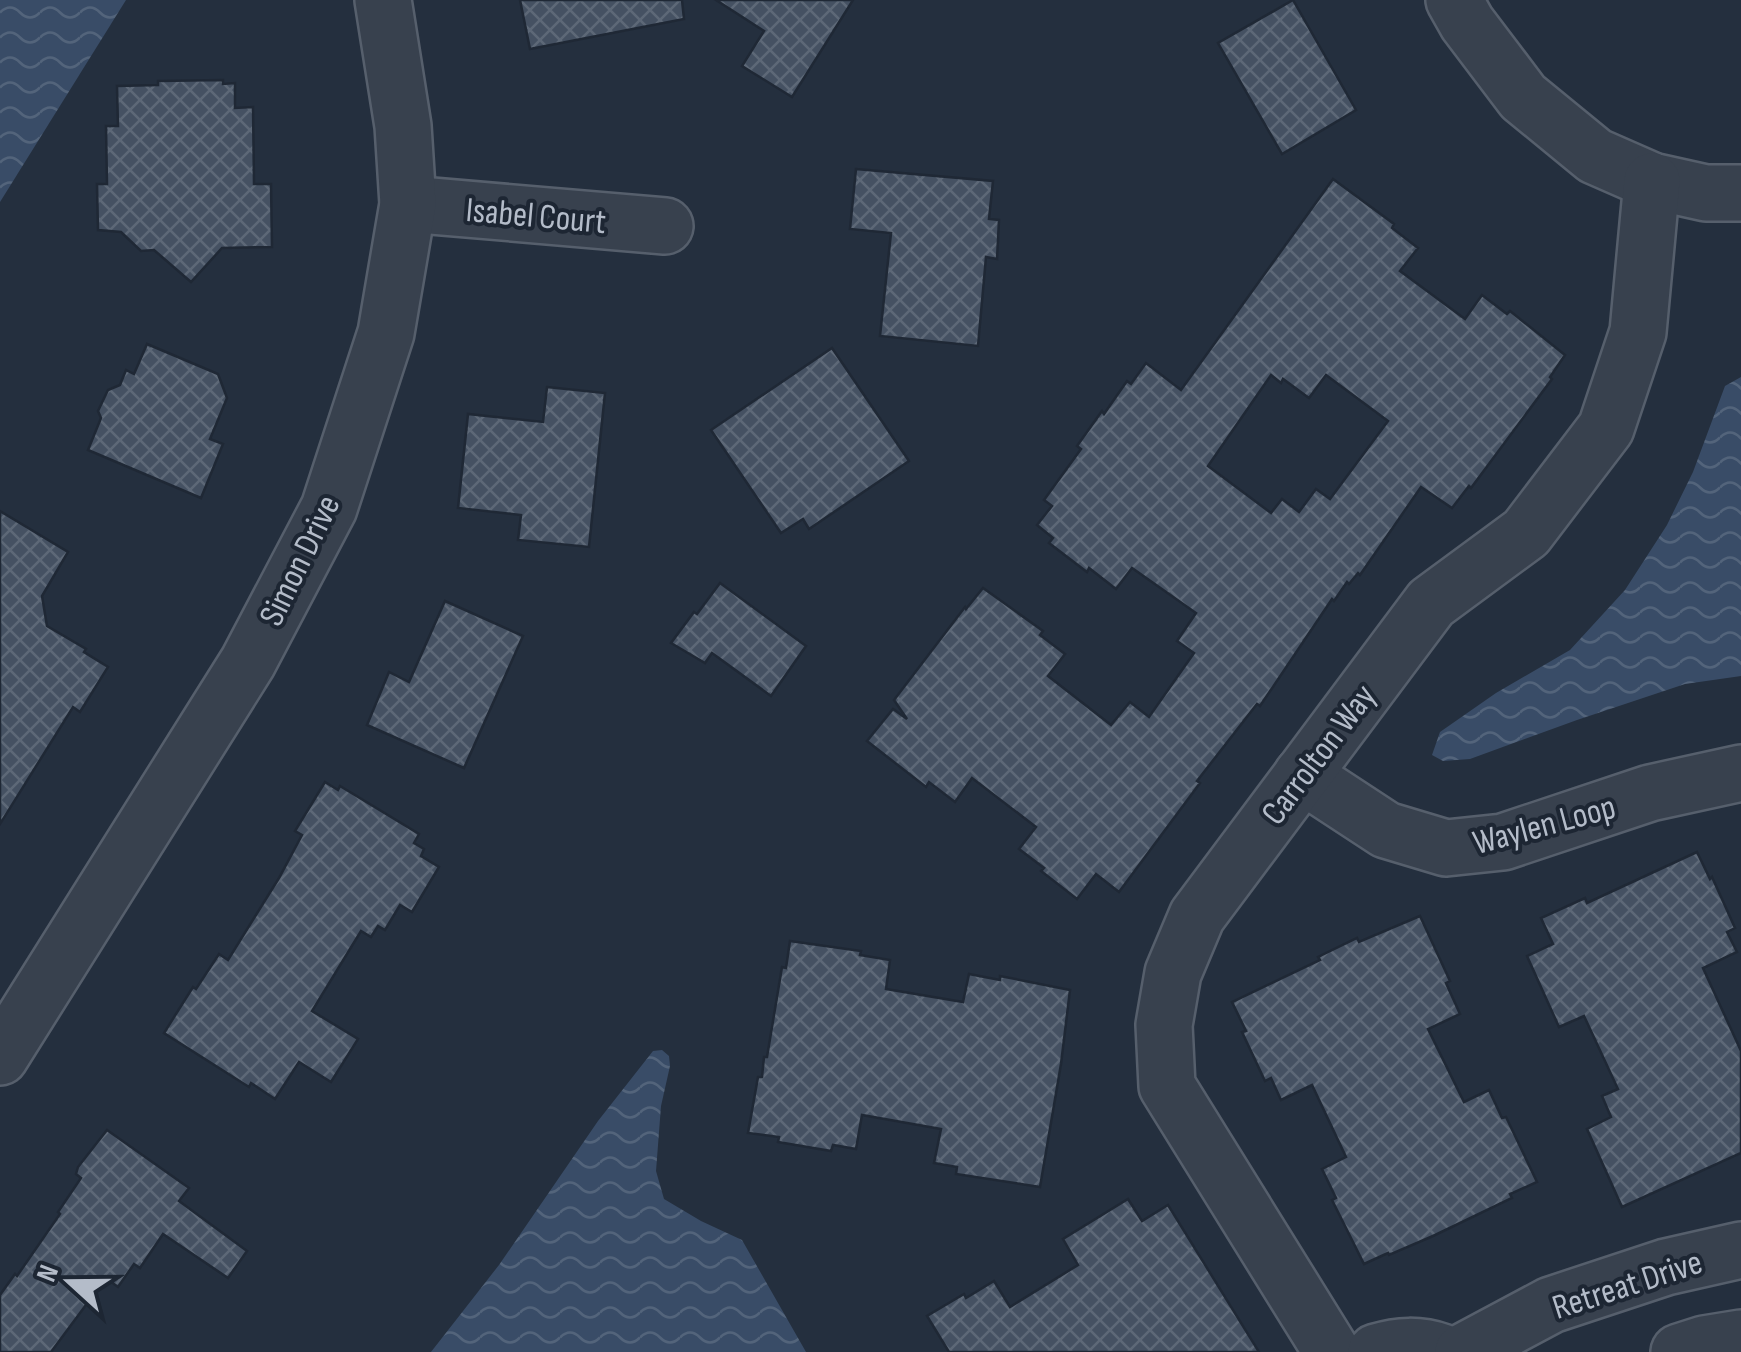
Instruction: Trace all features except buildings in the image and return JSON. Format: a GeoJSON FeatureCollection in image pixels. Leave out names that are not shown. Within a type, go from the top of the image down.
{"type":"FeatureCollection","features":[{"type":"Feature","properties":{"kind":"street","name":"Simon Drive"},"geometry":{"type":"LineString","coordinates":[[0,1057],[248,662],[329,508],[386,332],[408,204],[403,126],[383,0]]}},
{"type":"Feature","properties":{"kind":"street"},"geometry":{"type":"LineString","coordinates":[[1454,0],[1523,97],[1595,156],[1652,181],[1706,193],[1741,193]]}},
{"type":"Feature","properties":{"kind":"street","name":"Carrolton Way"},"geometry":{"type":"LineString","coordinates":[[1332,1352],[1167,1086],[1164,1025],[1173,972],[1196,916],[1431,603],[1526,533],[1606,428],[1638,332],[1652,181]]}},
{"type":"Feature","properties":{"kind":"street","name":"Isabel Court"},"geometry":{"type":"LineString","coordinates":[[408,204],[665,226]]}},
{"type":"Feature","properties":{"kind":"street","name":"Waylen Loop"},"geometry":{"type":"LineString","coordinates":[[1302,775],[1386,830],[1446,848],[1503,842],[1650,794],[1741,774]]}},
{"type":"Feature","properties":{"kind":"street","name":"Retreat Drive"},"geometry":{"type":"LineString","coordinates":[[1463,1352],[1550,1305],[1666,1267],[1741,1250]]}},
{"type":"Feature","properties":{"kind":"street"},"geometry":{"type":"LineString","coordinates":[[1679,1352],[1741,1338]]}},
{"type":"Feature","properties":{"kind":"street"},"geometry":{"type":"LineString","coordinates":[[1376,1352],[1397,1346],[1442,1352]]}},
{"type":"Feature","properties":{"kind":"water"},"geometry":{"type":"Polygon","coordinates":[[[0,0],[126,0],[0,202],[0,0]]]}},
{"type":"Feature","properties":{"kind":"water"},"geometry":{"type":"Polygon","coordinates":[[[1741,377],[1741,676],[1685,684],[1470,759],[1443,761],[1432,755],[1440,732],[1496,693],[1570,650],[1625,590],[1667,525],[1693,472],[1725,386],[1741,377]]]}},
{"type":"Feature","properties":{"kind":"water"},"geometry":{"type":"Polygon","coordinates":[[[662,1050],[669,1056],[670,1066],[661,1106],[656,1171],[664,1199],[742,1240],[806,1352],[431,1352],[499,1265],[598,1121],[653,1051],[662,1050]]]}}]}
